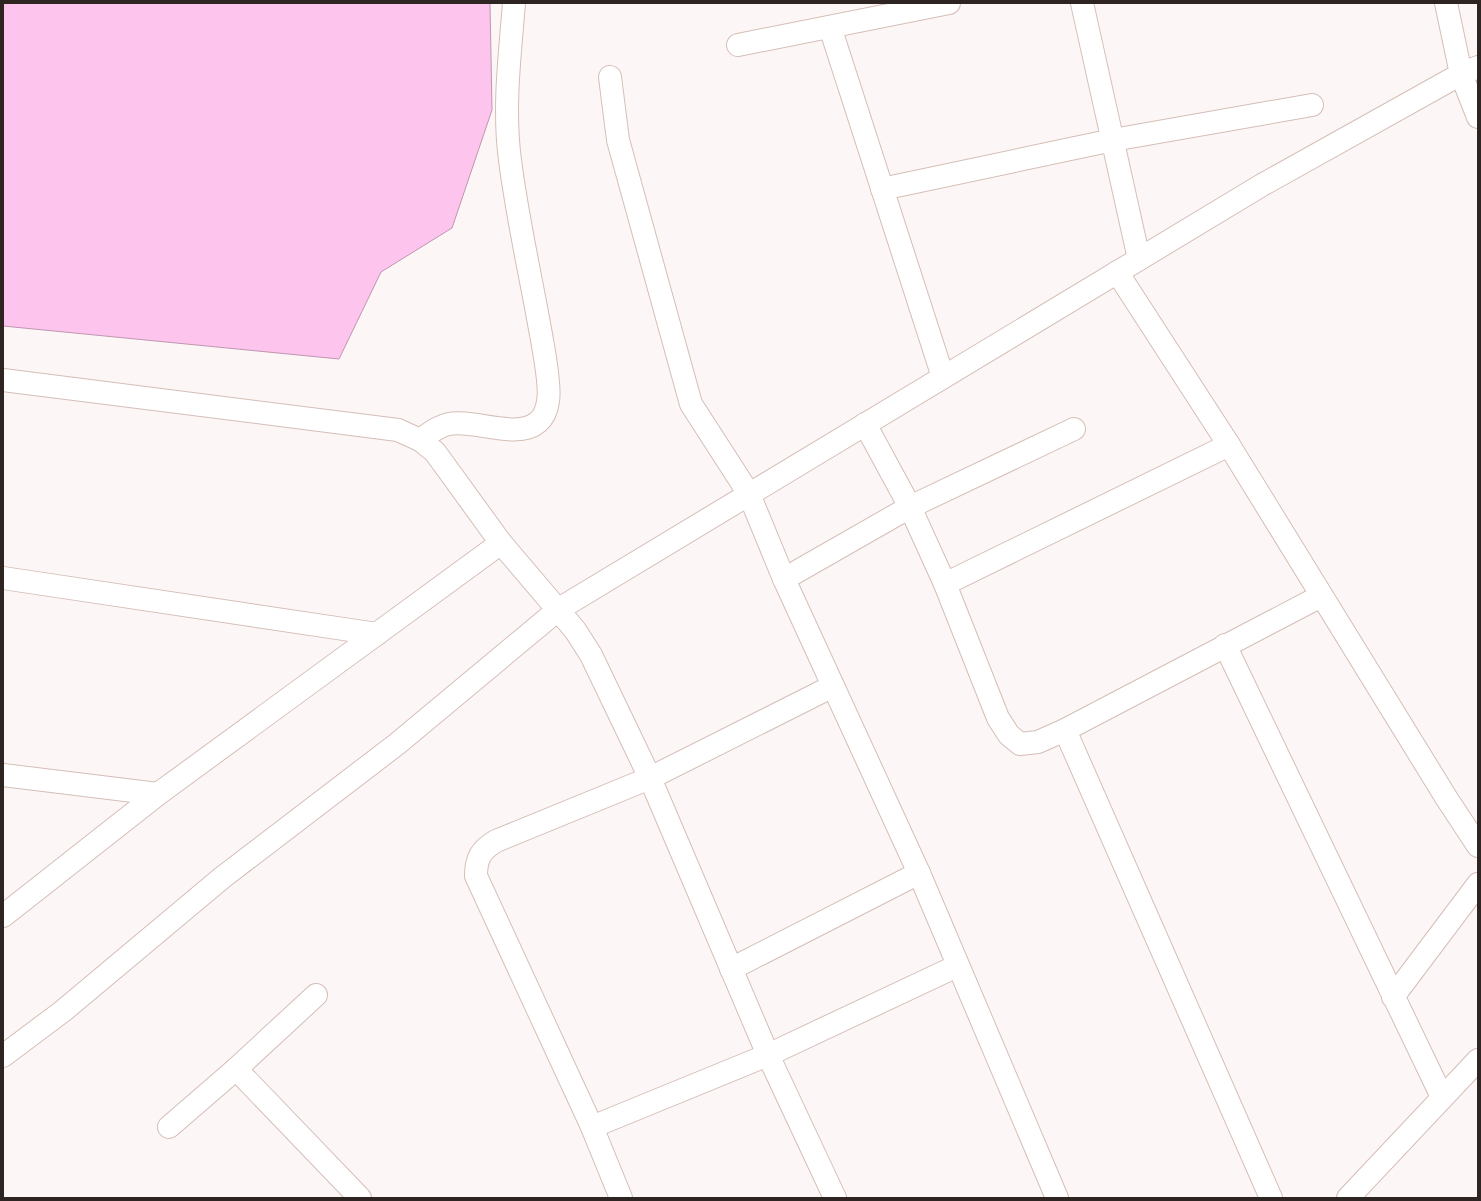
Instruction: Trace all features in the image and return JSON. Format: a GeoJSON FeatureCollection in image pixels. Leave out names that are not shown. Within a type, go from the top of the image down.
{"type":"FeatureCollection","features":[{"type":"Feature","properties":{"kind":"street"},"geometry":{"type":"LineString","coordinates":[[420,440],[440,427],[448,424],[460,423],[511,429],[526,428],[537,424],[544,416],[549,400],[544,352],[510,159],[508,71],[514,3]]}},
{"type":"Feature","properties":{"kind":"street"},"geometry":{"type":"LineString","coordinates":[[738,45],[950,3]]}},
{"type":"Feature","properties":{"kind":"street"},"geometry":{"type":"LineString","coordinates":[[1082,3],[1139,258]]}},
{"type":"Feature","properties":{"kind":"street"},"geometry":{"type":"LineString","coordinates":[[1446,3],[1469,70],[1478,117]]}},
{"type":"Feature","properties":{"kind":"street"},"geometry":{"type":"LineString","coordinates":[[830,26],[943,377]]}},
{"type":"Feature","properties":{"kind":"street"},"geometry":{"type":"LineString","coordinates":[[3,1056],[63,1012],[223,877],[397,744],[559,609],[1262,185],[1469,70]]}},
{"type":"Feature","properties":{"kind":"street"},"geometry":{"type":"LineString","coordinates":[[610,77],[618,140],[691,404],[749,494],[784,579],[918,873],[1057,1198]]}},
{"type":"Feature","properties":{"kind":"street"},"geometry":{"type":"LineString","coordinates":[[882,189],[1113,140],[1312,105]]}},
{"type":"Feature","properties":{"kind":"street"},"geometry":{"type":"LineString","coordinates":[[1117,272],[1229,445],[1447,799],[1478,846]]}},
{"type":"Feature","properties":{"kind":"street"},"geometry":{"type":"LineString","coordinates":[[3,380],[398,430],[420,440],[435,452],[501,543],[576,630],[591,655],[650,778],[730,969],[768,1055],[835,1198]]}},
{"type":"Feature","properties":{"kind":"street"},"geometry":{"type":"LineString","coordinates":[[865,424],[910,507],[945,584],[998,718],[1009,735],[1020,744],[1038,742],[1065,730],[1321,596]]}},
{"type":"Feature","properties":{"kind":"street"},"geometry":{"type":"LineString","coordinates":[[784,579],[910,507],[1074,430]]}},
{"type":"Feature","properties":{"kind":"street"},"geometry":{"type":"LineString","coordinates":[[945,584],[1229,445]]}},
{"type":"Feature","properties":{"kind":"street"},"geometry":{"type":"LineString","coordinates":[[3,916],[158,794],[501,543]]}},
{"type":"Feature","properties":{"kind":"street"},"geometry":{"type":"LineString","coordinates":[[3,578],[377,634]]}},
{"type":"Feature","properties":{"kind":"street"},"geometry":{"type":"LineString","coordinates":[[1226,645],[1442,1097]]}},
{"type":"Feature","properties":{"kind":"street"},"geometry":{"type":"LineString","coordinates":[[621,1198],[592,1126],[476,876],[476,865],[479,855],[496,841],[650,778],[833,686]]}},
{"type":"Feature","properties":{"kind":"street"},"geometry":{"type":"LineString","coordinates":[[1065,730],[1271,1198]]}},
{"type":"Feature","properties":{"kind":"street"},"geometry":{"type":"LineString","coordinates":[[3,775],[158,794]]}},
{"type":"Feature","properties":{"kind":"street"},"geometry":{"type":"LineString","coordinates":[[730,969],[918,873]]}},
{"type":"Feature","properties":{"kind":"street"},"geometry":{"type":"LineString","coordinates":[[1393,996],[1478,884]]}},
{"type":"Feature","properties":{"kind":"street"},"geometry":{"type":"LineString","coordinates":[[592,1126],[768,1055],[957,966]]}},
{"type":"Feature","properties":{"kind":"street"},"geometry":{"type":"LineString","coordinates":[[169,1127],[236,1069],[316,995]]}},
{"type":"Feature","properties":{"kind":"street"},"geometry":{"type":"LineString","coordinates":[[1348,1198],[1478,1060]]}},
{"type":"Feature","properties":{"kind":"street"},"geometry":{"type":"LineString","coordinates":[[236,1069],[360,1198]]}},
{"type":"Feature","properties":{"kind":"shaded area"},"geometry":{"type":"Polygon","coordinates":[[[3,3],[490,3],[492,110],[452,228],[381,272],[339,359],[3,326],[3,3]]]}}]}
